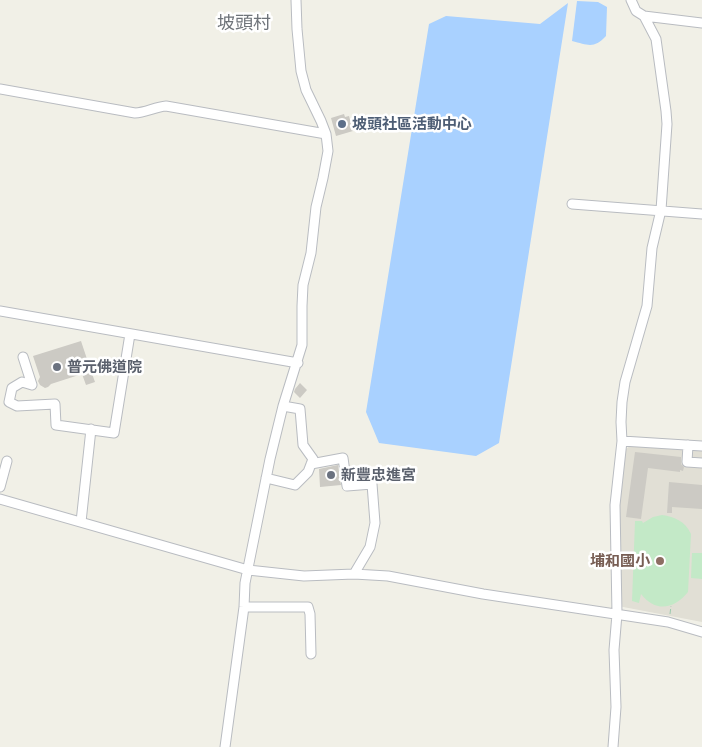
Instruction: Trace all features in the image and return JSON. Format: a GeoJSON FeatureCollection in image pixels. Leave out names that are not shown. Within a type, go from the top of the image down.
{"type":"FeatureCollection","features":[{"type":"Feature","properties":{"kind":"street"},"geometry":{"type":"LineString","coordinates":[[225,747],[244,607],[245,583],[266,478],[302,344],[304,285],[311,253],[316,207],[328,150],[326,134],[306,90],[301,71],[296,0]]}},
{"type":"Feature","properties":{"kind":"street"},"geometry":{"type":"LineString","coordinates":[[631,0],[636,11],[644,16],[702,23]]}},
{"type":"Feature","properties":{"kind":"street"},"geometry":{"type":"LineString","coordinates":[[613,747],[616,708],[614,650],[616,614],[615,505],[622,441],[622,402],[630,365],[647,306],[652,248],[661,210],[667,124],[656,39],[644,16]]}},
{"type":"Feature","properties":{"kind":"street"},"geometry":{"type":"LineString","coordinates":[[0,89],[134,113],[166,106],[326,134]]}},
{"type":"Feature","properties":{"kind":"street"},"geometry":{"type":"LineString","coordinates":[[572,204],[702,214]]}},
{"type":"Feature","properties":{"kind":"street"},"geometry":{"type":"LineString","coordinates":[[0,311],[298,363]]}},
{"type":"Feature","properties":{"kind":"street"},"geometry":{"type":"LineString","coordinates":[[23,357],[32,384],[22,382],[12,388],[9,402],[17,406],[55,404],[56,425],[114,433],[130,334]]}},
{"type":"Feature","properties":{"kind":"street"},"geometry":{"type":"LineString","coordinates":[[266,478],[295,485],[308,472],[313,459],[303,445],[300,409],[284,406]]}},
{"type":"Feature","properties":{"kind":"street"},"geometry":{"type":"LineString","coordinates":[[81,522],[91,429]]}},
{"type":"Feature","properties":{"kind":"street"},"geometry":{"type":"LineString","coordinates":[[622,441],[702,446]]}},
{"type":"Feature","properties":{"kind":"street"},"geometry":{"type":"LineString","coordinates":[[688,445],[687,462],[702,463]]}},
{"type":"Feature","properties":{"kind":"street"},"geometry":{"type":"LineString","coordinates":[[311,464],[343,458],[346,486],[372,484],[375,523],[370,547],[354,574]]}},
{"type":"Feature","properties":{"kind":"street"},"geometry":{"type":"LineString","coordinates":[[0,487],[8,461]]}},
{"type":"Feature","properties":{"kind":"street"},"geometry":{"type":"LineString","coordinates":[[0,499],[248,570],[304,576],[354,574],[388,576],[483,594],[668,622],[702,632]]}},
{"type":"Feature","properties":{"kind":"street"},"geometry":{"type":"LineString","coordinates":[[244,607],[308,607],[310,614],[311,654]]}},
{"type":"Feature","properties":{"kind":"shaded area","name":"埔和國小"},"geometry":{"type":"Polygon","coordinates":[[[631,445],[702,451],[702,622],[618,606],[619,516],[624,451],[631,445]]]}},
{"type":"Feature","properties":{"kind":"green space"},"geometry":{"type":"Polygon","coordinates":[[[662,515],[679,520],[691,534],[688,592],[677,602],[665,606],[653,604],[641,594],[639,603],[632,601],[635,521],[642,521],[643,523],[653,517],[662,515]]]}},
{"type":"Feature","properties":{"kind":"green space"},"geometry":{"type":"Polygon","coordinates":[[[692,553],[702,553],[702,579],[691,578],[692,553]]]}},
{"type":"Feature","properties":{"kind":"water"},"geometry":{"type":"Polygon","coordinates":[[[577,1],[598,2],[607,7],[606,36],[598,43],[587,45],[572,41],[577,1]]]}},
{"type":"Feature","properties":{"kind":"water"},"geometry":{"type":"Polygon","coordinates":[[[568,3],[499,443],[476,456],[379,443],[366,412],[429,24],[446,16],[540,24],[568,3]]]}},
{"type":"Feature","properties":{"kind":"building","name":"坡頭社區活動中心"},"geometry":{"type":"Polygon","coordinates":[[[344,114],[345,117],[349,116],[353,131],[336,136],[331,118],[344,114]]]}},
{"type":"Feature","properties":{"kind":"building","name":"普元佛道院"},"geometry":{"type":"Polygon","coordinates":[[[81,341],[88,362],[93,364],[91,371],[95,382],[86,385],[82,374],[51,384],[45,388],[40,385],[38,381],[40,377],[33,356],[81,341]]]}},
{"type":"Feature","properties":{"kind":"building"},"geometry":{"type":"Polygon","coordinates":[[[300,383],[307,390],[300,398],[294,392],[300,383]]]}},
{"type":"Feature","properties":{"kind":"building"},"geometry":{"type":"Polygon","coordinates":[[[635,452],[681,457],[681,464],[684,467],[683,471],[680,470],[680,472],[648,468],[641,519],[626,517],[635,452]]]}},
{"type":"Feature","properties":{"kind":"building","name":"新豐忠進宮"},"geometry":{"type":"Polygon","coordinates":[[[338,465],[341,485],[320,487],[319,469],[338,465]]]}},
{"type":"Feature","properties":{"kind":"building"},"geometry":{"type":"Polygon","coordinates":[[[669,482],[702,485],[702,509],[672,507],[672,513],[667,513],[669,482]]]}},
{"type":"Feature","properties":{"kind":"place","name":"坡頭社區活動中心"},"geometry":{"type":"Point","coordinates":[342,124]}},
{"type":"Feature","properties":{"kind":"place","name":"普元佛道院"},"geometry":{"type":"Point","coordinates":[57,367]}},
{"type":"Feature","properties":{"kind":"place","name":"新豐忠進宮"},"geometry":{"type":"Point","coordinates":[331,475]}},
{"type":"Feature","properties":{"kind":"place","name":"埔和國小"},"geometry":{"type":"Point","coordinates":[660,561]}},
{"type":"Feature","properties":{"kind":"district","name":"坡頭村"},"geometry":{"type":"Point","coordinates":[244,24]}}]}
